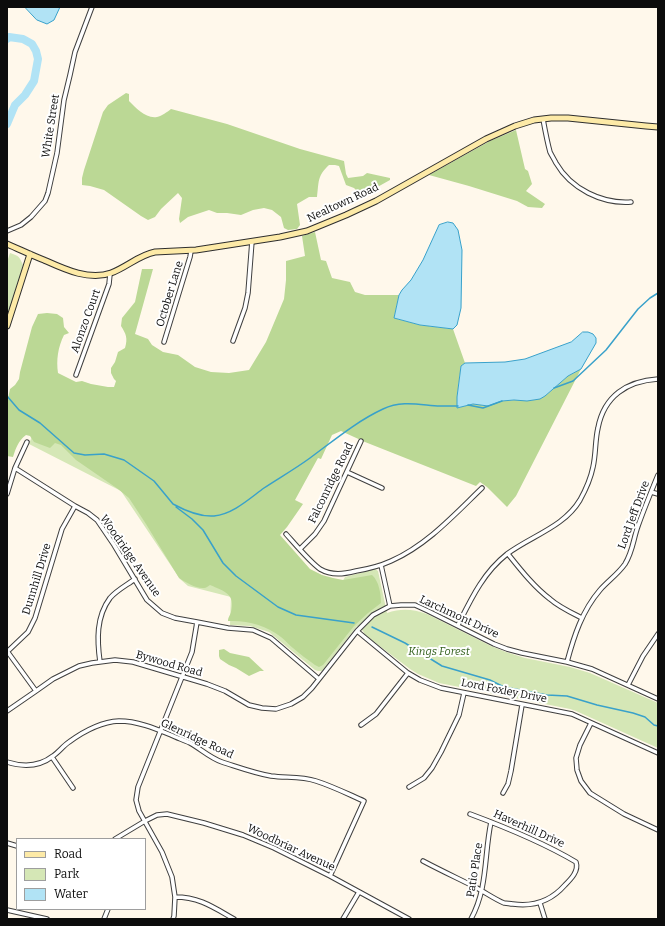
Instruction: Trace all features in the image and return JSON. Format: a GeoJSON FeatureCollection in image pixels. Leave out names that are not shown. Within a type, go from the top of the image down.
{"type":"FeatureCollection","features":[{"type":"Feature","properties":{"kind":"street","name":"White Street"},"geometry":{"type":"LineString","coordinates":[[7,231],[31,217],[45,201],[57,153],[64,100],[75,52],[92,7]]}},
{"type":"Feature","properties":{"kind":"street","name":"Nealtown Road"},"geometry":{"type":"LineString","coordinates":[[7,244],[66,270],[95,276],[110,274],[150,253],[191,251],[308,231],[376,201],[486,139],[515,126],[534,120],[574,118],[658,127]]}},
{"type":"Feature","properties":{"kind":"street"},"geometry":{"type":"LineString","coordinates":[[543,119],[551,153],[558,167],[568,179],[588,193],[609,200],[631,202]]}},
{"type":"Feature","properties":{"kind":"street"},"geometry":{"type":"LineString","coordinates":[[233,341],[245,308],[248,293],[252,241]]}},
{"type":"Feature","properties":{"kind":"street","name":"October Lane"},"geometry":{"type":"LineString","coordinates":[[164,342],[191,251]]}},
{"type":"Feature","properties":{"kind":"street"},"geometry":{"type":"LineString","coordinates":[[7,326],[30,254]]}},
{"type":"Feature","properties":{"kind":"street","name":"Alonzo Court"},"geometry":{"type":"LineString","coordinates":[[76,375],[109,284],[110,274]]}},
{"type":"Feature","properties":{"kind":"street"},"geometry":{"type":"LineString","coordinates":[[458,625],[480,583],[497,562],[516,547],[558,523],[569,514],[580,501],[593,468],[598,427],[602,412],[607,403],[621,389],[648,379],[658,379]]}},
{"type":"Feature","properties":{"kind":"street","name":"Falconridge Road"},"geometry":{"type":"LineString","coordinates":[[300,549],[310,540],[320,527],[361,441]]}},
{"type":"Feature","properties":{"kind":"street"},"geometry":{"type":"LineString","coordinates":[[7,494],[15,468],[26,442]]}},
{"type":"Feature","properties":{"kind":"street","name":"Woodridge Avenue"},"geometry":{"type":"LineString","coordinates":[[15,468],[97,520],[147,600],[162,613],[175,618],[228,628],[253,630],[265,635],[271,638],[319,679]]}},
{"type":"Feature","properties":{"kind":"street"},"geometry":{"type":"LineString","coordinates":[[347,472],[382,488]]}},
{"type":"Feature","properties":{"kind":"street","name":"Lord Jeff Drive"},"geometry":{"type":"LineString","coordinates":[[567,662],[582,618],[591,602],[625,564],[632,551],[635,533],[640,518],[658,475]]}},
{"type":"Feature","properties":{"kind":"street"},"geometry":{"type":"LineString","coordinates":[[286,534],[314,564],[321,570],[330,573],[339,574],[381,565],[403,555],[419,545],[482,488]]}},
{"type":"Feature","properties":{"kind":"street"},"geometry":{"type":"LineString","coordinates":[[651,492],[658,494]]}},
{"type":"Feature","properties":{"kind":"street","name":"Dunnhill Drive"},"geometry":{"type":"LineString","coordinates":[[8,651],[28,632],[35,618],[62,529],[75,506]]}},
{"type":"Feature","properties":{"kind":"street"},"geometry":{"type":"LineString","coordinates":[[508,554],[549,598],[563,608],[582,618]]}},
{"type":"Feature","properties":{"kind":"street"},"geometry":{"type":"LineString","coordinates":[[381,565],[390,606]]}},
{"type":"Feature","properties":{"kind":"street"},"geometry":{"type":"LineString","coordinates":[[100,662],[98,646],[100,618],[110,598],[118,590],[135,579]]}},
{"type":"Feature","properties":{"kind":"street","name":"Larchmont Drive"},"geometry":{"type":"LineString","coordinates":[[240,700],[249,705],[262,708],[276,708],[291,704],[303,697],[312,688],[357,631],[373,615],[390,606],[415,605],[494,644],[522,653],[567,662],[592,669],[658,699]]}},
{"type":"Feature","properties":{"kind":"street"},"geometry":{"type":"LineString","coordinates":[[173,919],[175,897],[172,877],[162,852],[139,811],[136,800],[138,787],[192,652],[197,622]]}},
{"type":"Feature","properties":{"kind":"street","name":"Lord Foxley Drive"},"geometry":{"type":"LineString","coordinates":[[357,631],[408,673],[420,680],[441,688],[572,714],[658,754]]}},
{"type":"Feature","properties":{"kind":"street"},"geometry":{"type":"LineString","coordinates":[[628,685],[643,656],[658,634]]}},
{"type":"Feature","properties":{"kind":"street"},"geometry":{"type":"LineString","coordinates":[[8,651],[36,690]]}},
{"type":"Feature","properties":{"kind":"street","name":"Bywood Road"},"geometry":{"type":"LineString","coordinates":[[7,712],[53,679],[79,666],[92,662],[115,660],[133,662],[207,684],[225,691],[240,700]]}},
{"type":"Feature","properties":{"kind":"street"},"geometry":{"type":"LineString","coordinates":[[361,725],[376,714],[408,673]]}},
{"type":"Feature","properties":{"kind":"street"},"geometry":{"type":"LineString","coordinates":[[409,787],[424,778],[432,768],[459,715],[464,693]]}},
{"type":"Feature","properties":{"kind":"street"},"geometry":{"type":"LineString","coordinates":[[503,793],[508,784],[511,771],[522,705]]}},
{"type":"Feature","properties":{"kind":"street","name":"Glenridge Road"},"geometry":{"type":"LineString","coordinates":[[7,762],[27,766],[37,764],[52,757],[69,742],[100,724],[117,721],[130,721],[160,730],[190,743],[219,761],[257,773],[273,776],[300,777],[316,781],[364,801],[330,876]]}},
{"type":"Feature","properties":{"kind":"street"},"geometry":{"type":"LineString","coordinates":[[591,723],[576,758],[577,770],[581,781],[590,793],[624,814],[658,830]]}},
{"type":"Feature","properties":{"kind":"street"},"geometry":{"type":"LineString","coordinates":[[52,757],[73,788]]}},
{"type":"Feature","properties":{"kind":"street","name":"Woodbriar Avenue"},"geometry":{"type":"LineString","coordinates":[[117,838],[157,815],[167,814],[226,830],[243,835],[274,848],[330,876],[409,919]]}},
{"type":"Feature","properties":{"kind":"street","name":"Haverhill Drive"},"geometry":{"type":"LineString","coordinates":[[470,814],[509,829],[576,862],[578,866],[576,872],[565,886],[557,894],[540,903]]}},
{"type":"Feature","properties":{"kind":"street","name":"Patio Place"},"geometry":{"type":"LineString","coordinates":[[471,919],[482,891],[491,822]]}},
{"type":"Feature","properties":{"kind":"street"},"geometry":{"type":"LineString","coordinates":[[423,861],[504,903],[518,905],[540,903],[545,919]]}},
{"type":"Feature","properties":{"kind":"street"},"geometry":{"type":"LineString","coordinates":[[343,919],[359,892]]}},
{"type":"Feature","properties":{"kind":"street"},"geometry":{"type":"LineString","coordinates":[[175,897],[195,899],[234,919]]}},
{"type":"Feature","properties":{"kind":"street"},"geometry":{"type":"LineString","coordinates":[[7,910],[47,919]]}},
{"type":"Feature","properties":{"kind":"green space"},"geometry":{"type":"Polygon","coordinates":[[[126,93],[129,94],[129,101],[145,115],[153,117],[159,116],[171,109],[227,124],[300,149],[344,161],[348,178],[363,176],[367,173],[390,178],[390,180],[366,195],[361,195],[354,188],[346,185],[339,166],[329,165],[320,176],[317,197],[309,197],[297,204],[300,225],[297,229],[288,230],[284,228],[281,217],[272,210],[264,208],[253,210],[241,215],[217,213],[209,210],[188,217],[180,223],[179,219],[182,198],[178,193],[161,209],[155,217],[148,220],[104,190],[82,185],[84,170],[103,112],[108,105],[126,93]]]}},
{"type":"Feature","properties":{"kind":"green space"},"geometry":{"type":"Polygon","coordinates":[[[516,130],[525,169],[528,171],[532,184],[526,191],[545,204],[542,208],[528,207],[517,201],[429,175],[490,141],[516,130]]]}},
{"type":"Feature","properties":{"kind":"green space"},"geometry":{"type":"Polygon","coordinates":[[[315,232],[321,260],[326,261],[332,278],[350,282],[355,292],[365,295],[399,295],[394,318],[420,325],[453,329],[465,363],[461,366],[457,408],[473,404],[488,406],[502,401],[534,400],[545,396],[568,376],[581,369],[516,496],[507,507],[480,482],[476,486],[341,431],[332,435],[321,459],[318,458],[295,500],[303,504],[280,535],[310,569],[322,575],[343,580],[372,575],[378,584],[381,603],[354,626],[323,665],[319,667],[301,655],[281,637],[269,629],[249,622],[228,621],[232,601],[228,594],[210,585],[205,588],[201,588],[179,578],[129,498],[76,460],[61,445],[55,443],[50,448],[34,442],[30,436],[26,435],[19,442],[13,457],[7,456],[7,403],[10,389],[19,379],[32,327],[38,314],[57,314],[63,318],[64,327],[69,333],[64,335],[59,349],[57,358],[58,373],[76,382],[82,381],[91,384],[114,387],[116,381],[111,373],[111,368],[115,362],[118,352],[125,348],[126,341],[125,334],[121,326],[122,318],[135,302],[142,269],[153,269],[135,334],[148,339],[152,345],[163,352],[178,355],[195,367],[211,372],[229,373],[249,370],[266,342],[284,299],[286,261],[305,256],[302,236],[315,232]]]}},
{"type":"Feature","properties":{"kind":"green space"},"geometry":{"type":"Polygon","coordinates":[[[10,253],[18,257],[23,265],[7,317],[7,262],[10,253]]]}},
{"type":"Feature","properties":{"kind":"green space","name":"Kings Forest"},"geometry":{"type":"Polygon","coordinates":[[[34,431],[154,481],[322,618],[345,577],[375,569],[378,571],[387,613],[397,610],[407,610],[427,614],[506,652],[525,658],[570,667],[590,673],[658,703],[658,748],[570,709],[439,683],[410,669],[365,635],[357,626],[322,671],[315,670],[269,632],[250,626],[230,625],[231,597],[188,586],[180,579],[121,491],[29,444],[34,431]]]}},
{"type":"Feature","properties":{"kind":"green space"},"geometry":{"type":"Polygon","coordinates":[[[224,649],[230,653],[249,657],[264,671],[260,671],[249,676],[229,665],[220,659],[219,656],[219,650],[224,649]]]}},
{"type":"Feature","properties":{"kind":"water"},"geometry":{"type":"Polygon","coordinates":[[[25,7],[60,7],[54,20],[47,24],[37,20],[25,7]]]}},
{"type":"Feature","properties":{"kind":"water"},"geometry":{"type":"Polygon","coordinates":[[[448,222],[453,223],[458,230],[462,250],[461,308],[457,325],[453,329],[420,325],[394,318],[399,295],[411,280],[423,260],[439,225],[448,222]]]}},
{"type":"Feature","properties":{"kind":"water"},"geometry":{"type":"Polygon","coordinates":[[[583,332],[593,334],[596,338],[596,343],[581,369],[568,376],[545,396],[540,399],[527,401],[502,401],[488,406],[473,404],[457,408],[461,366],[465,363],[505,362],[525,359],[571,342],[583,332]]]}},
{"type":"Feature","properties":{"kind":"waterway"},"geometry":{"type":"LineString","coordinates":[[7,39],[9,37],[23,39],[32,44],[38,59],[34,81],[25,95],[15,105],[7,124]]}},
{"type":"Feature","properties":{"kind":"waterway"},"geometry":{"type":"LineString","coordinates":[[554,388],[573,381],[606,350],[638,309],[658,293]]}},
{"type":"Feature","properties":{"kind":"waterway"},"geometry":{"type":"LineString","coordinates":[[7,396],[19,410],[40,423],[74,453],[85,455],[104,454],[124,460],[154,481],[173,504]]}},
{"type":"Feature","properties":{"kind":"waterway"},"geometry":{"type":"LineString","coordinates":[[468,405],[483,408],[502,401]]}},
{"type":"Feature","properties":{"kind":"waterway"},"geometry":{"type":"LineString","coordinates":[[173,504],[187,511],[198,514],[209,516],[221,515],[234,509],[304,462],[355,425],[383,409],[390,406],[404,404],[458,406]]}},
{"type":"Feature","properties":{"kind":"waterway"},"geometry":{"type":"LineString","coordinates":[[176,507],[192,519],[203,530],[223,563],[236,576],[278,607],[296,615],[354,623]]}},
{"type":"Feature","properties":{"kind":"waterway"},"geometry":{"type":"LineString","coordinates":[[372,627],[405,643],[442,666],[490,680],[504,687],[547,695],[567,696],[597,705],[633,713],[645,717],[654,725],[658,726]]}}]}
